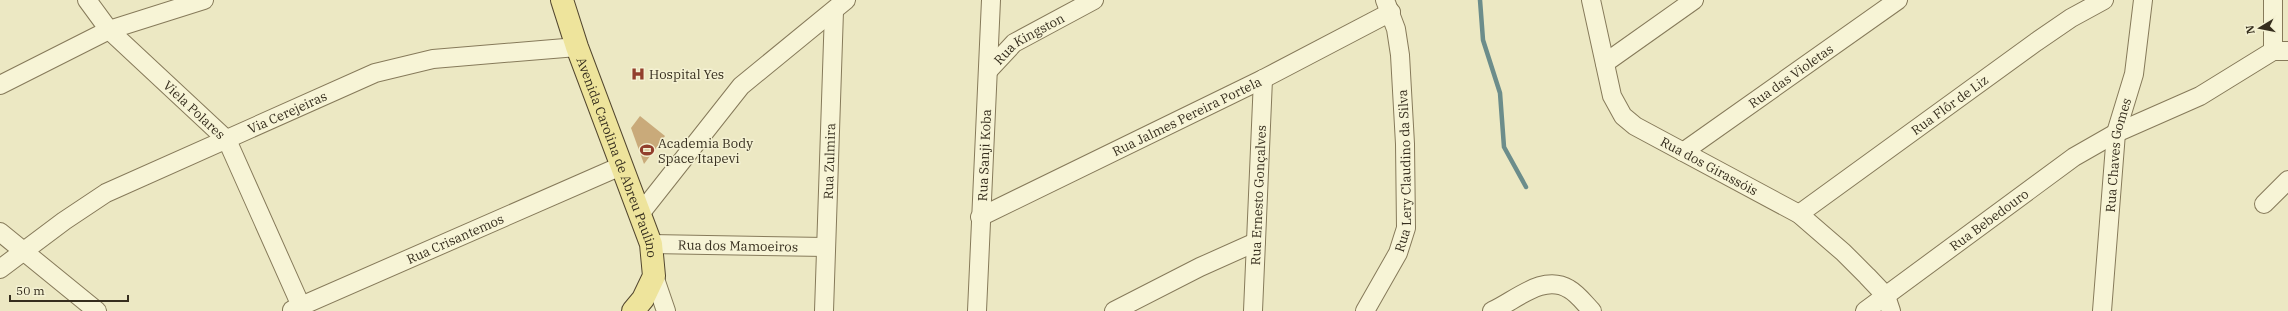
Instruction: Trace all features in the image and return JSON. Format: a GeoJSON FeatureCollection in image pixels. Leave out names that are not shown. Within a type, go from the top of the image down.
{"type":"FeatureCollection","features":[{"type":"Feature","properties":{"kind":"main road","name":"Avenida Carolina de Abreu Paulino"},"geometry":{"type":"LineString","coordinates":[[562,0],[577,47],[650,244],[654,276],[643,300],[633,311]]}},
{"type":"Feature","properties":{"kind":"street","name":"Viela Polares"},"geometry":{"type":"LineString","coordinates":[[87,0],[108,30],[227,140],[296,308]]}},
{"type":"Feature","properties":{"kind":"street"},"geometry":{"type":"LineString","coordinates":[[0,85],[108,30],[186,2],[204,0]]}},
{"type":"Feature","properties":{"kind":"street","name":"Rua Sanji Koba"},"geometry":{"type":"LineString","coordinates":[[976,311],[991,0]]}},
{"type":"Feature","properties":{"kind":"street","name":"Rua Kingston"},"geometry":{"type":"LineString","coordinates":[[988,71],[1014,43],[1094,0]]}},
{"type":"Feature","properties":{"kind":"street","name":"Rua dos Girassóis"},"geometry":{"type":"LineString","coordinates":[[1591,0],[1612,96],[1623,116],[1635,126],[1799,214],[1843,252],[1888,304]]}},
{"type":"Feature","properties":{"kind":"street"},"geometry":{"type":"LineString","coordinates":[[1605,63],[1694,0]]}},
{"type":"Feature","properties":{"kind":"street","name":"Rua das Violetas"},"geometry":{"type":"LineString","coordinates":[[1683,152],[1898,0]]}},
{"type":"Feature","properties":{"kind":"street","name":"Rua Flôr de Liz"},"geometry":{"type":"LineString","coordinates":[[1799,214],[2036,42],[2072,18],[2104,0]]}},
{"type":"Feature","properties":{"kind":"street","name":"Rua Chaves Gomes"},"geometry":{"type":"LineString","coordinates":[[2102,311],[2116,133],[2134,74],[2143,0]]}},
{"type":"Feature","properties":{"kind":"street"},"geometry":{"type":"LineString","coordinates":[[2273,0],[2281,51]]}},
{"type":"Feature","properties":{"kind":"street"},"geometry":{"type":"LineString","coordinates":[[640,214],[685,154],[741,86],[840,6]]}},
{"type":"Feature","properties":{"kind":"street","name":"Rua Zulmira"},"geometry":{"type":"LineString","coordinates":[[824,311],[826,247],[840,6]]}},
{"type":"Feature","properties":{"kind":"street","name":"Rua Jalmes Pereira Portela"},"geometry":{"type":"LineString","coordinates":[[980,217],[1263,79],[1388,6]]}},
{"type":"Feature","properties":{"kind":"street","name":"Rua Lery Claudino da Silva"},"geometry":{"type":"LineString","coordinates":[[1365,311],[1398,253],[1406,228],[1405,144],[1400,55],[1388,6]]}},
{"type":"Feature","properties":{"kind":"street","name":"Via Cerejeiras"},"geometry":{"type":"LineString","coordinates":[[0,270],[64,221],[106,193],[227,140],[302,104],[375,73],[433,59],[577,47]]}},
{"type":"Feature","properties":{"kind":"street","name":"Rua Bebedouro"},"geometry":{"type":"LineString","coordinates":[[1865,311],[1888,304],[2036,184],[2074,157],[2116,133],[2200,96],[2281,51]]}},
{"type":"Feature","properties":{"kind":"street","name":"Rua Ernesto Gonçalves"},"geometry":{"type":"LineString","coordinates":[[1254,311],[1263,79]]}},
{"type":"Feature","properties":{"kind":"street","name":"Rua Crisantemos"},"geometry":{"type":"LineString","coordinates":[[296,308],[621,166]]}},
{"type":"Feature","properties":{"kind":"street"},"geometry":{"type":"LineString","coordinates":[[2264,204],[2288,180]]}},
{"type":"Feature","properties":{"kind":"street"},"geometry":{"type":"LineString","coordinates":[[0,232],[97,311]]}},
{"type":"Feature","properties":{"kind":"street"},"geometry":{"type":"LineString","coordinates":[[1114,311],[1200,267],[1256,242]]}},
{"type":"Feature","properties":{"kind":"street","name":"Rua dos Mamoeiros"},"geometry":{"type":"LineString","coordinates":[[650,244],[826,247]]}},
{"type":"Feature","properties":{"kind":"street"},"geometry":{"type":"LineString","coordinates":[[654,276],[666,311]]}},
{"type":"Feature","properties":{"kind":"street"},"geometry":{"type":"LineString","coordinates":[[1492,311],[1530,291],[1549,284],[1560,284],[1571,290],[1592,311]]}},
{"type":"Feature","properties":{"kind":"building","name":"Academia Body Space Itapevi"},"geometry":{"type":"Polygon","coordinates":[[[640,116],[665,136],[644,164],[631,128],[640,116]]]}},
{"type":"Feature","properties":{"kind":"waterway"},"geometry":{"type":"LineString","coordinates":[[1480,0],[1483,40],[1500,93],[1504,147],[1526,187]]}},
{"type":"Feature","properties":{"kind":"place","name":"Hospital Yes"},"geometry":{"type":"Point","coordinates":[638,74]}},
{"type":"Feature","properties":{"kind":"place","name":"Academia Body Space Itapevi"},"geometry":{"type":"Point","coordinates":[647,150]}}]}
